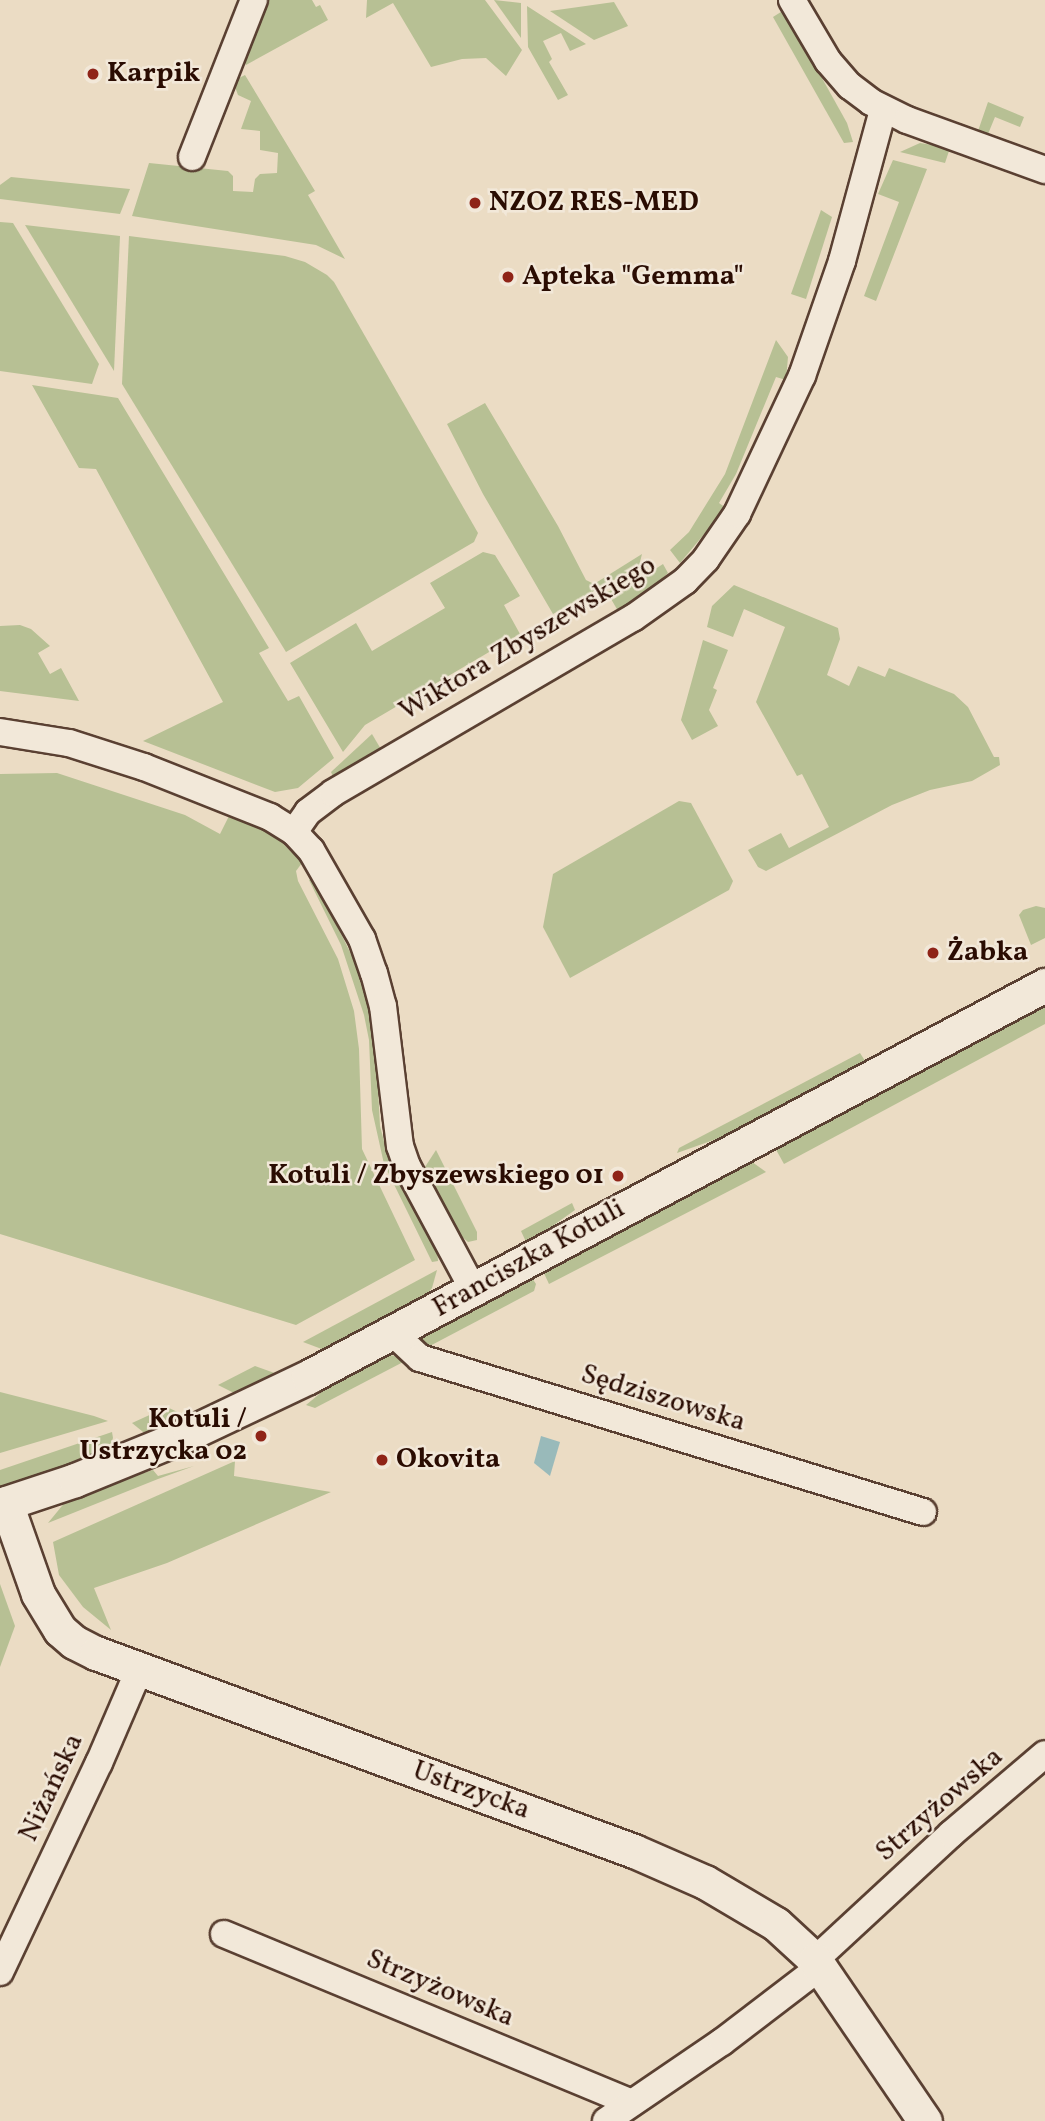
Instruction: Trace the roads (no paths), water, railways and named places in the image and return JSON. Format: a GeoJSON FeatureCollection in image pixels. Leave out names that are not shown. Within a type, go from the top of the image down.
{"type":"FeatureCollection","features":[{"type":"Feature","properties":{"kind":"street"},"geometry":{"type":"LineString","coordinates":[[192,156],[254,0]]}},
{"type":"Feature","properties":{"kind":"street"},"geometry":{"type":"LineString","coordinates":[[792,0],[835,69],[858,93],[883,110],[1045,170]]}},
{"type":"Feature","properties":{"kind":"street","name":"Wiktora Zbyszewskiego"},"geometry":{"type":"LineString","coordinates":[[294,832],[308,812],[333,793],[633,618],[685,581],[706,559],[737,514],[802,376],[842,261],[883,110]]}},
{"type":"Feature","properties":{"kind":"street"},"geometry":{"type":"LineString","coordinates":[[0,732],[69,743],[270,817],[294,832],[321,863],[362,939],[383,1006],[400,1146],[422,1196],[473,1289]]}},
{"type":"Feature","properties":{"kind":"street","name":"Franciszka Kotuli"},"geometry":{"type":"LineString","coordinates":[[3,1504],[190,1433],[393,1333],[1045,985]]}},
{"type":"Feature","properties":{"kind":"street","name":"Sędziszowska"},"geometry":{"type":"LineString","coordinates":[[393,1333],[420,1358],[923,1512]]}},
{"type":"Feature","properties":{"kind":"street","name":"Ustrzycka"},"geometry":{"type":"LineString","coordinates":[[3,1504],[30,1574],[60,1630],[96,1653],[646,1856],[705,1882],[784,1930],[817,1963],[925,2121]]}},
{"type":"Feature","properties":{"kind":"street","name":"Niżańska"},"geometry":{"type":"LineString","coordinates":[[0,1972],[99,1763],[140,1668]]}},
{"type":"Feature","properties":{"kind":"street","name":"Strzyżowska"},"geometry":{"type":"LineString","coordinates":[[606,2121],[722,2042],[817,1963],[951,1834],[1045,1754]]}},
{"type":"Feature","properties":{"kind":"street","name":"Strzyżowska"},"geometry":{"type":"LineString","coordinates":[[224,1934],[631,2103]]}},
{"type":"Feature","properties":{"kind":"water"},"geometry":{"type":"Polygon","coordinates":[[[541,1436],[560,1442],[550,1476],[534,1463],[541,1436]]]}},
{"type":"Feature","properties":{"kind":"place","name":"Karpik"},"geometry":{"type":"Point","coordinates":[93,74]}},
{"type":"Feature","properties":{"kind":"place","name":"NZOZ RES-MED"},"geometry":{"type":"Point","coordinates":[475,203]}},
{"type":"Feature","properties":{"kind":"place","name":"Apteka \"Gemma\""},"geometry":{"type":"Point","coordinates":[508,277]}},
{"type":"Feature","properties":{"kind":"place","name":"Żabka"},"geometry":{"type":"Point","coordinates":[933,953]}},
{"type":"Feature","properties":{"kind":"place","name":"Kotuli / Zbyszewskiego 01"},"geometry":{"type":"Point","coordinates":[618,1176]}},
{"type":"Feature","properties":{"kind":"place","name":"Kotuli / Ustrzycka 02"},"geometry":{"type":"Point","coordinates":[261,1436]}},
{"type":"Feature","properties":{"kind":"place","name":"Okovita"},"geometry":{"type":"Point","coordinates":[382,1460]}}]}
